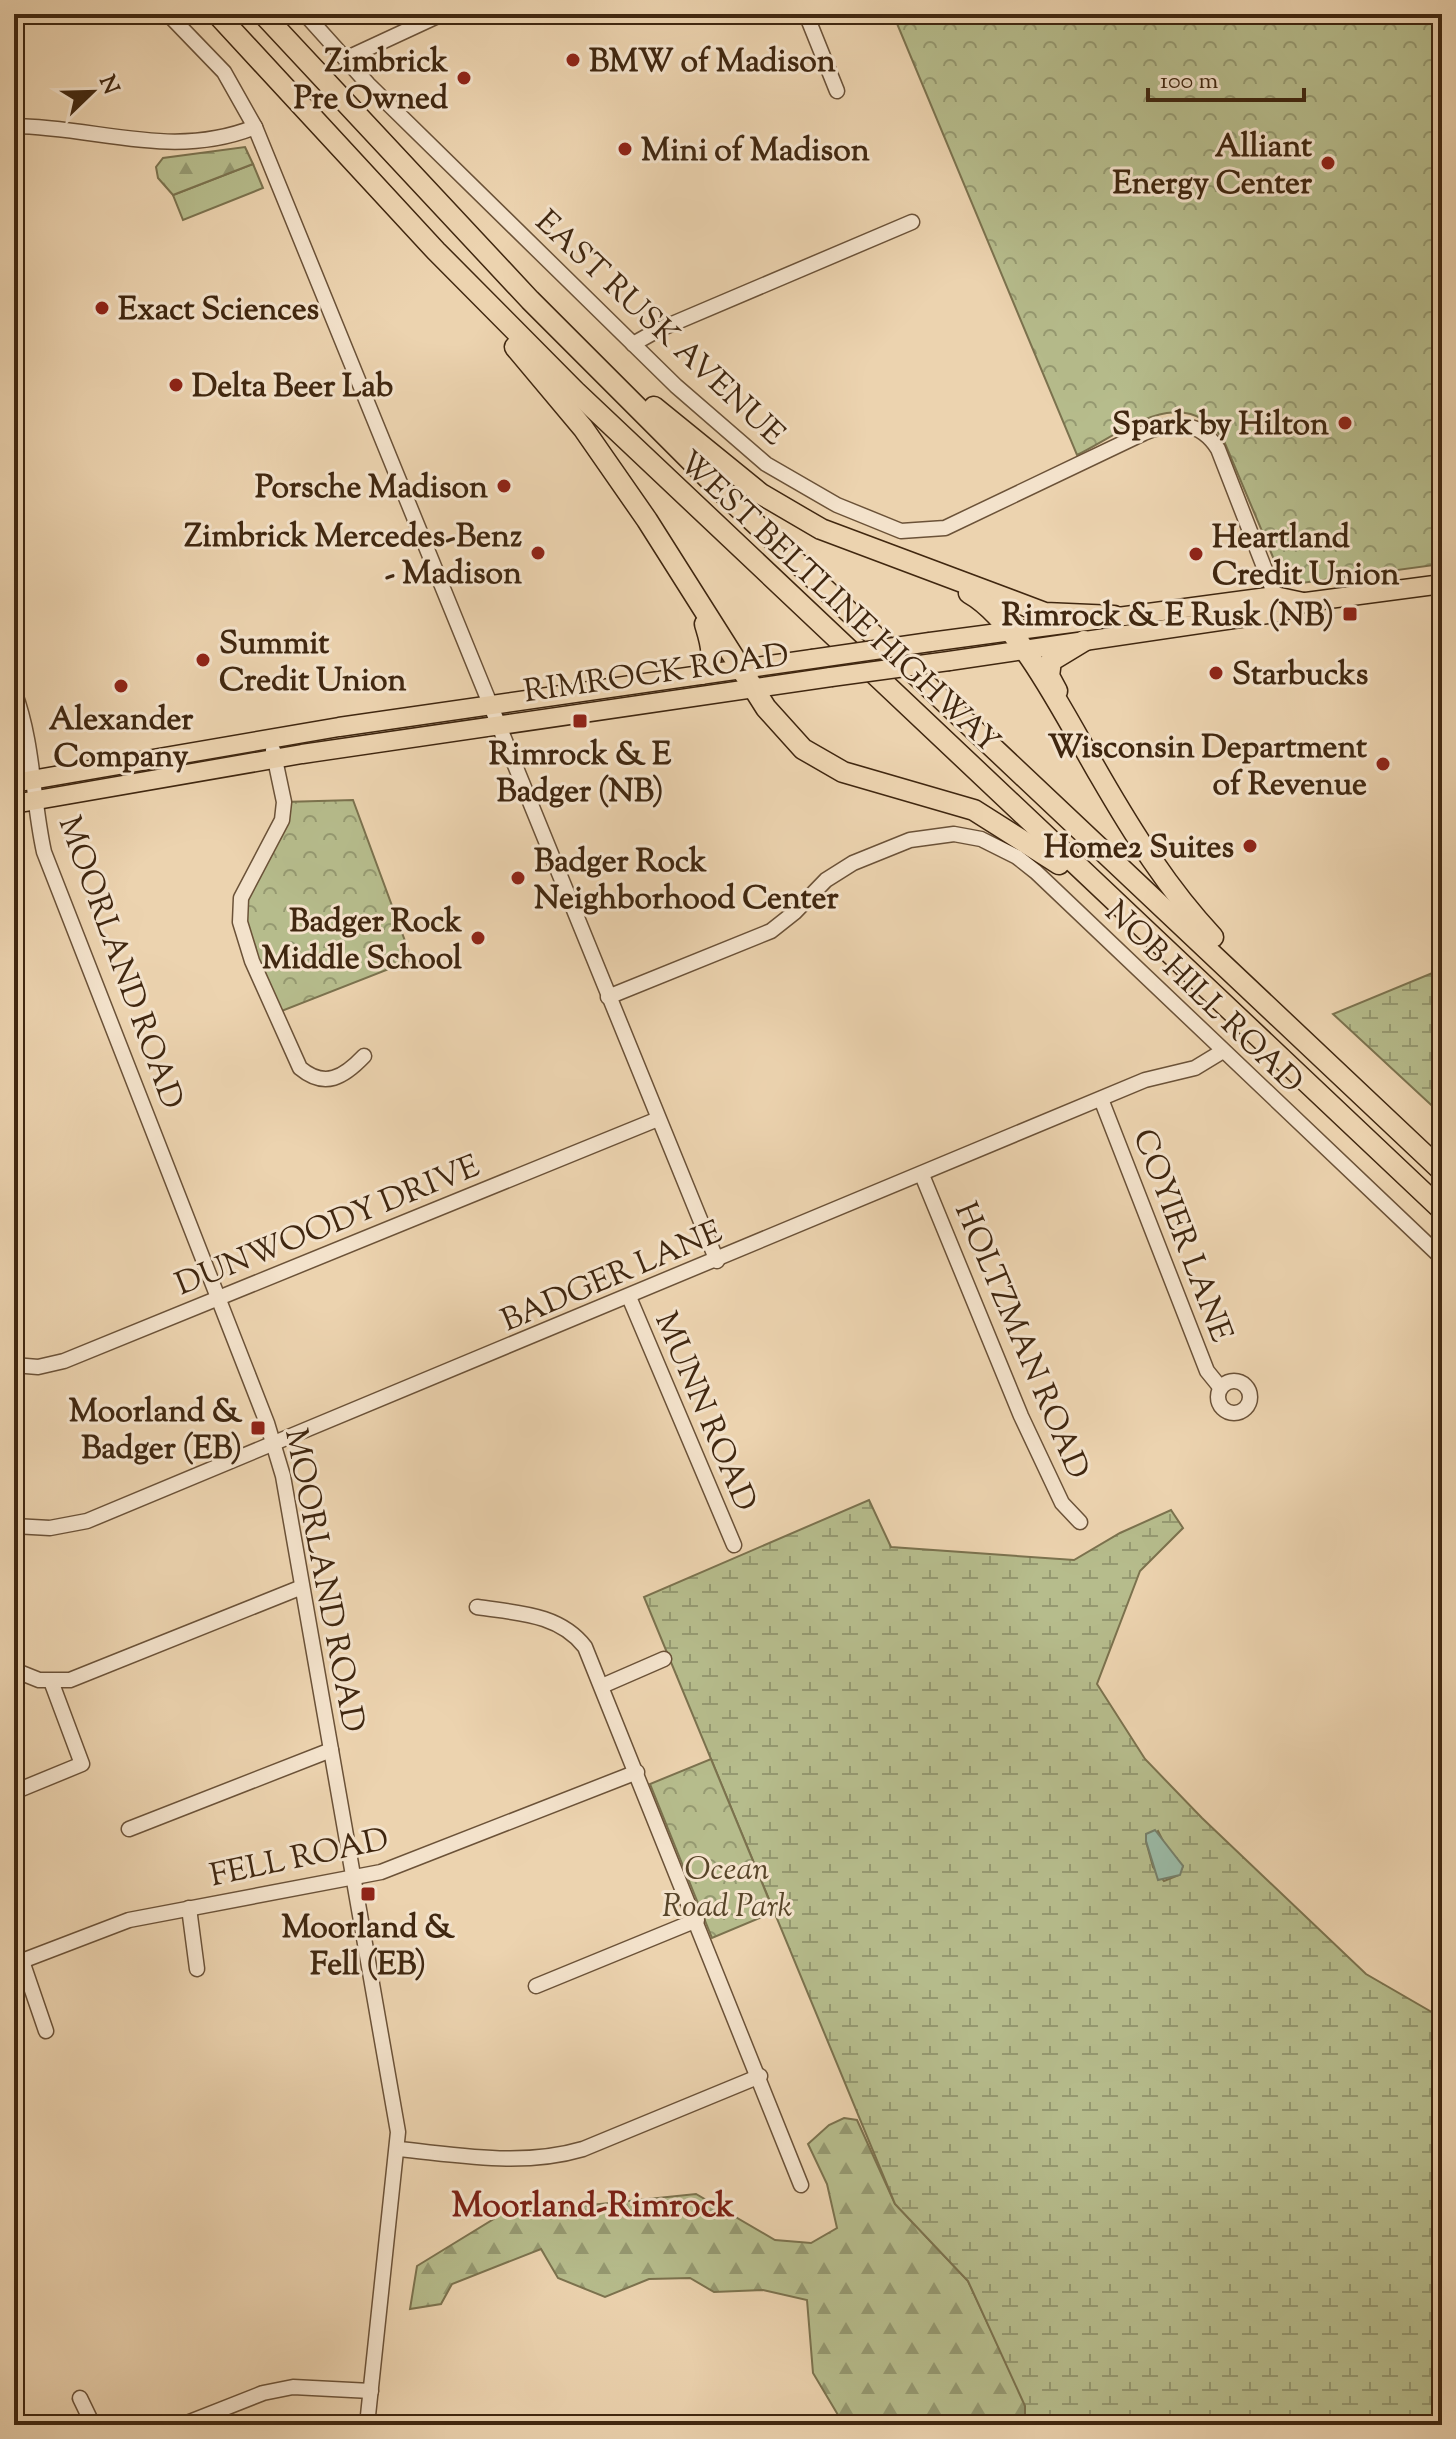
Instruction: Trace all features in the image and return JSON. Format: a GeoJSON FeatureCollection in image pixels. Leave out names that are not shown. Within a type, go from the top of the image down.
{"type":"FeatureCollection","features":[{"type":"Feature","properties":{"kind":"highway","name":"WEST BELTLINE HIGHWAY"},"geometry":{"type":"LineString","coordinates":[[217,14],[436,251],[586,402],[1442,1210]]}},
{"type":"Feature","properties":{"kind":"highway","name":"WEST BELTLINE HIGHWAY"},"geometry":{"type":"LineString","coordinates":[[263,14],[530,300],[722,492],[1442,1171]]}},
{"type":"Feature","properties":{"kind":"highway"},"geometry":{"type":"LineString","coordinates":[[436,251],[583,428],[754,689],[791,737],[823,762],[843,772],[974,810],[1112,901]]}},
{"type":"Feature","properties":{"kind":"highway"},"geometry":{"type":"LineString","coordinates":[[530,300],[761,494],[821,529],[1045,613],[1114,616]]}},
{"type":"Feature","properties":{"kind":"highway"},"geometry":{"type":"LineString","coordinates":[[932,572],[977,598],[1008,631],[1166,880],[1199,923],[1321,1055]]}},
{"type":"Feature","properties":{"kind":"highway"},"geometry":{"type":"LineString","coordinates":[[700,604],[711,647],[711,663],[701,674]]}},
{"type":"Feature","properties":{"kind":"highway"},"geometry":{"type":"LineString","coordinates":[[1079,739],[1049,676],[1049,667],[1058,654],[1084,641]]}},
{"type":"Feature","properties":{"kind":"main road","name":"RIMROCK ROAD"},"geometry":{"type":"LineString","coordinates":[[23,781],[270,738],[1114,616],[1306,602],[1442,584]]}},
{"type":"Feature","properties":{"kind":"main road","name":"RIMROCK ROAD"},"geometry":{"type":"LineString","coordinates":[[14,804],[499,724],[1084,641],[1278,604]]}},
{"type":"Feature","properties":{"kind":"street"},"geometry":{"type":"LineString","coordinates":[[168,14],[224,72],[255,127],[717,1261]]}},
{"type":"Feature","properties":{"kind":"street","name":"EAST RUSK AVENUE"},"geometry":{"type":"LineString","coordinates":[[305,14],[345,59],[633,344],[766,464],[827,501],[901,531],[945,528],[1144,433],[1169,424],[1188,425],[1208,436],[1218,449],[1278,604]]}},
{"type":"Feature","properties":{"kind":"street"},"geometry":{"type":"LineString","coordinates":[[345,59],[442,14]]}},
{"type":"Feature","properties":{"kind":"street"},"geometry":{"type":"LineString","coordinates":[[806,14],[837,91]]}},
{"type":"Feature","properties":{"kind":"street"},"geometry":{"type":"LineString","coordinates":[[14,126],[53,126],[167,144],[213,140],[255,127]]}},
{"type":"Feature","properties":{"kind":"street"},"geometry":{"type":"LineString","coordinates":[[633,344],[658,330],[912,222]]}},
{"type":"Feature","properties":{"kind":"street"},"geometry":{"type":"LineString","coordinates":[[14,691],[34,762],[23,781]]}},
{"type":"Feature","properties":{"kind":"street"},"geometry":{"type":"LineString","coordinates":[[270,738],[284,802],[282,820],[241,898],[243,937],[300,1068],[316,1079],[333,1080],[364,1056]]}},
{"type":"Feature","properties":{"kind":"street"},"geometry":{"type":"LineString","coordinates":[[14,740],[23,781]]}},
{"type":"Feature","properties":{"kind":"street","name":"MOORLAND ROAD"},"geometry":{"type":"LineString","coordinates":[[23,781],[35,800],[44,852],[274,1445],[354,1879],[398,2149],[367,2425]]}},
{"type":"Feature","properties":{"kind":"street","name":"NOB HILL ROAD"},"geometry":{"type":"LineString","coordinates":[[608,997],[771,931],[826,880],[853,863],[910,840],[954,834],[981,839],[1026,865],[1442,1258]]}},
{"type":"Feature","properties":{"kind":"street","name":"BADGER LANE"},"geometry":{"type":"LineString","coordinates":[[14,1526],[50,1528],[87,1521],[1145,1080],[1195,1068],[1223,1051]]}},
{"type":"Feature","properties":{"kind":"street","name":"COYIER LANE"},"geometry":{"type":"LineString","coordinates":[[1101,1099],[1207,1371],[1220,1387]]}},
{"type":"Feature","properties":{"kind":"street","name":"DUNWOODY DRIVE"},"geometry":{"type":"LineString","coordinates":[[14,1365],[38,1367],[64,1361],[658,1119]]}},
{"type":"Feature","properties":{"kind":"street","name":"HOLTZMAN ROAD"},"geometry":{"type":"LineString","coordinates":[[922,1175],[1021,1416],[1062,1503],[1080,1522]]}},
{"type":"Feature","properties":{"kind":"street","name":"MUNN ROAD"},"geometry":{"type":"LineString","coordinates":[[629,1297],[734,1545]]}},
{"type":"Feature","properties":{"kind":"street"},"geometry":{"type":"LineString","coordinates":[[14,1670],[51,1681],[95,1673],[302,1587]]}},
{"type":"Feature","properties":{"kind":"street"},"geometry":{"type":"LineString","coordinates":[[477,1607],[547,1619],[566,1630],[585,1647],[760,2076],[801,2185]]}},
{"type":"Feature","properties":{"kind":"street"},"geometry":{"type":"LineString","coordinates":[[602,1686],[664,1659]]}},
{"type":"Feature","properties":{"kind":"street"},"geometry":{"type":"LineString","coordinates":[[14,1792],[82,1764],[51,1681]]}},
{"type":"Feature","properties":{"kind":"street"},"geometry":{"type":"LineString","coordinates":[[129,1829],[331,1750]]}},
{"type":"Feature","properties":{"kind":"street","name":"FELL ROAD"},"geometry":{"type":"LineString","coordinates":[[18,1962],[129,1920],[381,1872],[637,1772]]}},
{"type":"Feature","properties":{"kind":"street"},"geometry":{"type":"LineString","coordinates":[[189,1908],[197,1969]]}},
{"type":"Feature","properties":{"kind":"street"},"geometry":{"type":"LineString","coordinates":[[536,1986],[697,1920]]}},
{"type":"Feature","properties":{"kind":"street"},"geometry":{"type":"LineString","coordinates":[[18,1962],[46,2031]]}},
{"type":"Feature","properties":{"kind":"street"},"geometry":{"type":"LineString","coordinates":[[398,2149],[501,2159],[552,2157],[583,2149],[760,2076]]}},
{"type":"Feature","properties":{"kind":"street"},"geometry":{"type":"LineString","coordinates":[[182,2425],[205,2421],[263,2393],[293,2387],[371,2391]]}},
{"type":"Feature","properties":{"kind":"street"},"geometry":{"type":"LineString","coordinates":[[80,2398],[93,2425]]}},
{"type":"Feature","properties":{"kind":"green space","name":"Alliant Energy Center"},"geometry":{"type":"Polygon","coordinates":[[[893,14],[1442,14],[1442,564],[1294,584],[1283,581],[1224,441],[1208,423],[1191,414],[1173,412],[1154,416],[1077,455],[893,14]]]}},
{"type":"Feature","properties":{"kind":"green space"},"geometry":{"type":"Polygon","coordinates":[[[245,147],[253,164],[173,195],[158,178],[156,167],[163,158],[245,147]]]}},
{"type":"Feature","properties":{"kind":"green space"},"geometry":{"type":"Polygon","coordinates":[[[253,164],[263,188],[183,220],[173,195],[253,164]]]}},
{"type":"Feature","properties":{"kind":"green space"},"geometry":{"type":"Polygon","coordinates":[[[353,800],[412,960],[274,1014],[243,937],[241,898],[284,802],[353,800]]]}},
{"type":"Feature","properties":{"kind":"green space"},"geometry":{"type":"Polygon","coordinates":[[[1442,969],[1442,1115],[1333,1014],[1442,969]]]}},
{"type":"Feature","properties":{"kind":"green space"},"geometry":{"type":"Polygon","coordinates":[[[869,1500],[891,1547],[1074,1560],[1120,1533],[1171,1510],[1183,1528],[1140,1571],[1097,1684],[1145,1759],[1202,1818],[1366,1974],[1442,2018],[1442,2425],[1025,2425],[1025,2406],[968,2281],[895,2204],[644,1597],[869,1500]],[[1158,1831],[1146,1841],[1153,1867],[1164,1881],[1179,1875],[1183,1866],[1167,1849],[1158,1831]]]}},
{"type":"Feature","properties":{"kind":"green space","name":"Ocean Road Park"},"geometry":{"type":"Polygon","coordinates":[[[711,1759],[774,1912],[712,1938],[650,1784],[711,1759]]]}},
{"type":"Feature","properties":{"kind":"green space"},"geometry":{"type":"Polygon","coordinates":[[[844,2118],[857,2120],[895,2204],[968,2281],[1026,2406],[1025,2425],[844,2425],[813,2373],[807,2300],[763,2290],[714,2292],[690,2278],[649,2279],[605,2297],[558,2278],[541,2249],[452,2284],[441,2304],[410,2309],[417,2266],[502,2214],[696,2194],[775,2240],[811,2243],[837,2228],[827,2184],[808,2144],[829,2125],[844,2118]]]}},
{"type":"Feature","properties":{"kind":"shaded area"},"geometry":{"type":"Polygon","coordinates":[[[1155,1830],[1183,1866],[1180,1875],[1158,1880],[1146,1841],[1146,1834],[1155,1830]]]}},
{"type":"Feature","properties":{"kind":"place","name":"BMW of Madison"},"geometry":{"type":"Point","coordinates":[573,60]}},
{"type":"Feature","properties":{"kind":"place","name":"Zimbrick Pre Owned"},"geometry":{"type":"Point","coordinates":[464,78]}},
{"type":"Feature","properties":{"kind":"place","name":"Mini of Madison"},"geometry":{"type":"Point","coordinates":[625,149]}},
{"type":"Feature","properties":{"kind":"place","name":"Alliant Energy Center"},"geometry":{"type":"Point","coordinates":[1328,163]}},
{"type":"Feature","properties":{"kind":"place","name":"Exact Sciences"},"geometry":{"type":"Point","coordinates":[102,308]}},
{"type":"Feature","properties":{"kind":"place","name":"Delta Beer Lab"},"geometry":{"type":"Point","coordinates":[176,385]}},
{"type":"Feature","properties":{"kind":"place","name":"Spark by Hilton"},"geometry":{"type":"Point","coordinates":[1345,423]}},
{"type":"Feature","properties":{"kind":"place","name":"Porsche Madison"},"geometry":{"type":"Point","coordinates":[504,486]}},
{"type":"Feature","properties":{"kind":"place","name":"Zimbrick Mercedes-Benz - Madison"},"geometry":{"type":"Point","coordinates":[538,553]}},
{"type":"Feature","properties":{"kind":"place","name":"Heartland Credit Union"},"geometry":{"type":"Point","coordinates":[1196,554]}},
{"type":"Feature","properties":{"kind":"place","name":"Rimrock & E Rusk (NB)"},"geometry":{"type":"Point","coordinates":[1350,614]}},
{"type":"Feature","properties":{"kind":"place","name":"Summit Credit Union"},"geometry":{"type":"Point","coordinates":[203,660]}},
{"type":"Feature","properties":{"kind":"place","name":"Starbucks"},"geometry":{"type":"Point","coordinates":[1216,673]}},
{"type":"Feature","properties":{"kind":"place","name":"Alexander Company"},"geometry":{"type":"Point","coordinates":[121,686]}},
{"type":"Feature","properties":{"kind":"place","name":"Rimrock & E Badger (NB)"},"geometry":{"type":"Point","coordinates":[580,721]}},
{"type":"Feature","properties":{"kind":"place","name":"Wisconsin Department of Revenue"},"geometry":{"type":"Point","coordinates":[1383,764]}},
{"type":"Feature","properties":{"kind":"place","name":"Home2 Suites"},"geometry":{"type":"Point","coordinates":[1250,846]}},
{"type":"Feature","properties":{"kind":"place","name":"Badger Rock Neighborhood Center"},"geometry":{"type":"Point","coordinates":[518,878]}},
{"type":"Feature","properties":{"kind":"place","name":"Badger Rock Middle School"},"geometry":{"type":"Point","coordinates":[478,938]}},
{"type":"Feature","properties":{"kind":"place","name":"Moorland & Badger (EB)"},"geometry":{"type":"Point","coordinates":[258,1428]}},
{"type":"Feature","properties":{"kind":"place","name":"Moorland & Fell (EB)"},"geometry":{"type":"Point","coordinates":[368,1894]}},
{"type":"Feature","properties":{"kind":"district","name":"Moorland-Rimrock"},"geometry":{"type":"Point","coordinates":[593,2204]}}]}
